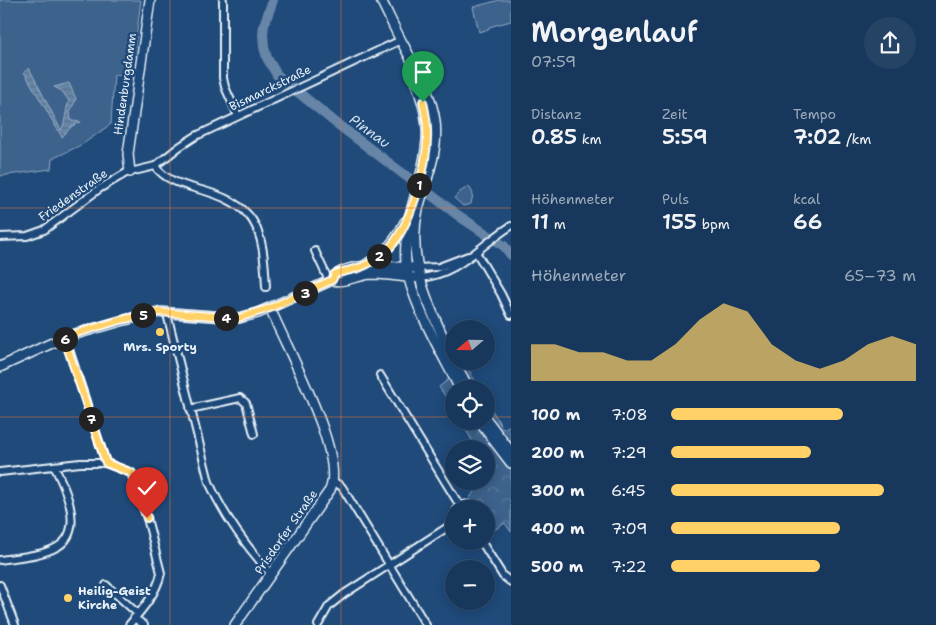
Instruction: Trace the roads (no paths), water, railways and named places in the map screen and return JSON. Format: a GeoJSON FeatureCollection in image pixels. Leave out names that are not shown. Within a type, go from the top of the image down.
{"type":"FeatureCollection","features":[{"type":"Feature","properties":{"kind":"main road","name":"Hindenburgdamm"},"geometry":{"type":"LineString","coordinates":[[130,172],[128,154],[150,0]]}},
{"type":"Feature","properties":{"kind":"main road"},"geometry":{"type":"LineString","coordinates":[[381,0],[428,91],[435,122],[435,150],[418,198],[414,238],[419,278],[445,345]]}},
{"type":"Feature","properties":{"kind":"main road"},"geometry":{"type":"LineString","coordinates":[[406,50],[425,112],[427,140],[424,177]]}},
{"type":"Feature","properties":{"kind":"main road"},"geometry":{"type":"LineString","coordinates":[[418,87],[423,87],[428,91]]}},
{"type":"Feature","properties":{"kind":"main road"},"geometry":{"type":"LineString","coordinates":[[427,140],[429,145],[435,150]]}},
{"type":"Feature","properties":{"kind":"main road"},"geometry":{"type":"LineString","coordinates":[[361,267],[388,249],[398,237],[418,198]]}},
{"type":"Feature","properties":{"kind":"main road"},"geometry":{"type":"LineString","coordinates":[[409,215],[406,240],[408,273],[427,322],[445,351]]}},
{"type":"Feature","properties":{"kind":"main road"},"geometry":{"type":"LineString","coordinates":[[0,367],[64,337],[148,314],[168,312],[219,318],[239,318],[270,308],[330,280],[335,274],[361,267],[387,266],[419,278]]}},
{"type":"Feature","properties":{"kind":"main road"},"geometry":{"type":"LineString","coordinates":[[330,280],[338,281],[371,274],[408,273],[417,268]]}},
{"type":"Feature","properties":{"kind":"main road"},"geometry":{"type":"LineString","coordinates":[[270,308],[317,413],[334,465],[333,481]]}},
{"type":"Feature","properties":{"kind":"main road"},"geometry":{"type":"LineString","coordinates":[[484,430],[511,463]]}},
{"type":"Feature","properties":{"kind":"main road"},"geometry":{"type":"LineString","coordinates":[[494,430],[511,452]]}},
{"type":"Feature","properties":{"kind":"main road","name":"Prisdorfer Straße"},"geometry":{"type":"LineString","coordinates":[[235,625],[330,490],[333,481]]}},
{"type":"Feature","properties":{"kind":"street"},"geometry":{"type":"LineString","coordinates":[[223,0],[223,78],[238,116]]}},
{"type":"Feature","properties":{"kind":"street","name":"Bismarckstraße"},"geometry":{"type":"LineString","coordinates":[[155,166],[187,141],[400,40]]}},
{"type":"Feature","properties":{"kind":"street","name":"Friedenstraße"},"geometry":{"type":"LineString","coordinates":[[0,237],[27,236],[44,230],[118,177],[155,166]]}},
{"type":"Feature","properties":{"kind":"street"},"geometry":{"type":"LineString","coordinates":[[155,166],[168,178],[180,184],[211,192],[225,198],[241,207],[250,216],[259,233],[266,288]]}},
{"type":"Feature","properties":{"kind":"street"},"geometry":{"type":"LineString","coordinates":[[419,278],[449,271],[468,260],[511,226]]}},
{"type":"Feature","properties":{"kind":"street"},"geometry":{"type":"LineString","coordinates":[[315,251],[330,280]]}},
{"type":"Feature","properties":{"kind":"street"},"geometry":{"type":"LineString","coordinates":[[417,268],[439,267],[476,252]]}},
{"type":"Feature","properties":{"kind":"street"},"geometry":{"type":"LineString","coordinates":[[476,252],[511,315]]}},
{"type":"Feature","properties":{"kind":"street"},"geometry":{"type":"LineString","coordinates":[[168,312],[190,410],[210,482],[219,504],[231,523],[271,574]]}},
{"type":"Feature","properties":{"kind":"street"},"geometry":{"type":"LineString","coordinates":[[64,337],[106,463]]}},
{"type":"Feature","properties":{"kind":"street"},"geometry":{"type":"LineString","coordinates":[[380,375],[454,500]]}},
{"type":"Feature","properties":{"kind":"street"},"geometry":{"type":"LineString","coordinates":[[190,410],[240,398],[246,403],[254,434]]}},
{"type":"Feature","properties":{"kind":"street"},"geometry":{"type":"LineString","coordinates":[[0,472],[106,463],[132,473],[161,573],[154,593],[129,625]]}},
{"type":"Feature","properties":{"kind":"street"},"geometry":{"type":"LineString","coordinates":[[0,560],[47,552],[58,547],[67,539],[72,529],[72,514],[65,491],[54,466]]}},
{"type":"Feature","properties":{"kind":"street"},"geometry":{"type":"LineString","coordinates":[[333,481],[342,487],[426,625]]}},
{"type":"Feature","properties":{"kind":"street"},"geometry":{"type":"LineString","coordinates":[[318,625],[329,606],[344,594],[389,563],[445,529]]}},
{"type":"Feature","properties":{"kind":"street"},"geometry":{"type":"LineString","coordinates":[[487,550],[503,576],[511,582]]}},
{"type":"Feature","properties":{"kind":"street"},"geometry":{"type":"LineString","coordinates":[[0,584],[15,625]]}},
{"type":"Feature","properties":{"kind":"street"},"geometry":{"type":"LineString","coordinates":[[106,585],[144,625]]}},
{"type":"Feature","properties":{"kind":"waterway","name":"Pinnau"},"geometry":{"type":"LineString","coordinates":[[273,0],[264,25],[263,34],[267,58],[277,75],[336,123],[459,216],[504,246],[511,255]]}},
{"type":"Feature","properties":{"kind":"place","name":"Mrs. Sporty"},"geometry":{"type":"Point","coordinates":[160,332]}},
{"type":"Feature","properties":{"kind":"place","name":"Heilig-Geist Kirche"},"geometry":{"type":"Point","coordinates":[68,598]}}]}
